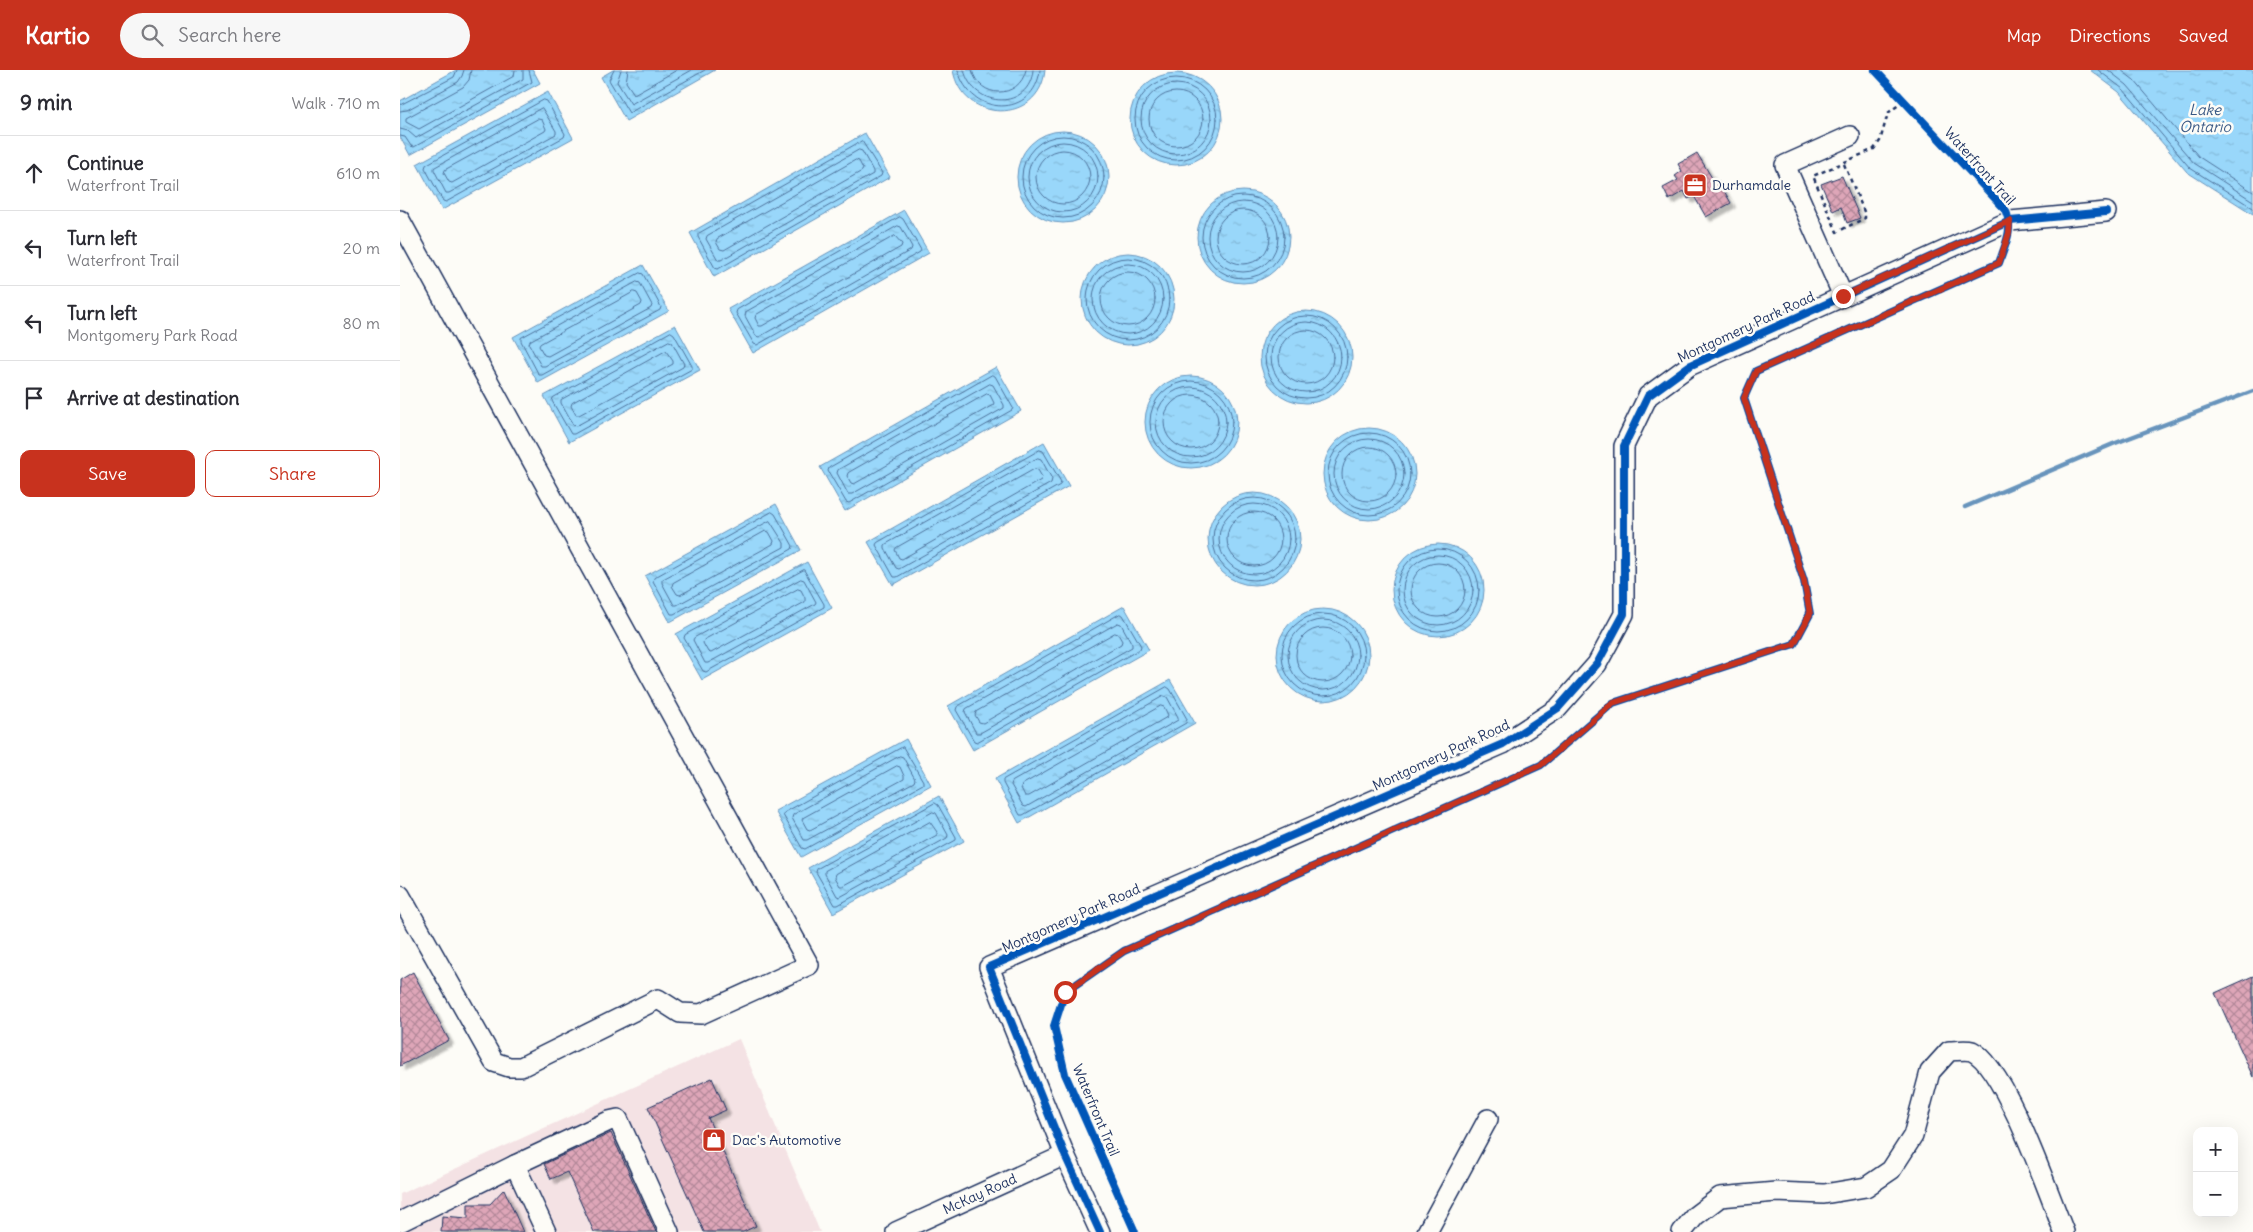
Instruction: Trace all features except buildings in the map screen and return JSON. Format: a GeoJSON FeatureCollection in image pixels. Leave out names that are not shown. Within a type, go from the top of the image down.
{"type":"FeatureCollection","features":[{"type":"Feature","properties":{"kind":"street"},"geometry":{"type":"LineString","coordinates":[[1843,296],[1785,165],[1850,136]]}},
{"type":"Feature","properties":{"kind":"street","name":"Montgomery Park Road"},"geometry":{"type":"LineString","coordinates":[[1100,1232],[1065,1155],[990,967],[1503,744],[1558,708],[1597,664],[1624,614],[1624,446],[1648,396],[1689,366],[2010,221],[2106,212]]}},
{"type":"Feature","properties":{"kind":"street"},"geometry":{"type":"LineString","coordinates":[[400,220],[809,965],[701,1014],[680,1013],[658,999],[521,1066],[509,1067],[494,1062],[400,895]]}},
{"type":"Feature","properties":{"kind":"street"},"geometry":{"type":"LineString","coordinates":[[1682,1232],[1695,1216],[1720,1197],[1776,1192],[1824,1194],[1866,1187],[1891,1170],[1913,1136],[1930,1072],[1949,1051],[1971,1051],[1990,1067],[2014,1111],[2064,1232]]}},
{"type":"Feature","properties":{"kind":"street"},"geometry":{"type":"LineString","coordinates":[[400,1222],[515,1165],[609,1121],[618,1119],[669,1232]]}},
{"type":"Feature","properties":{"kind":"street"},"geometry":{"type":"LineString","coordinates":[[1427,1232],[1488,1119]]}},
{"type":"Feature","properties":{"kind":"street","name":"McKay Road"},"geometry":{"type":"LineString","coordinates":[[896,1232],[1065,1155]]}},
{"type":"Feature","properties":{"kind":"street"},"geometry":{"type":"LineString","coordinates":[[515,1165],[546,1232]]}},
{"type":"Feature","properties":{"kind":"path"},"geometry":{"type":"LineString","coordinates":[[1844,164],[1865,218],[1836,232],[1813,176],[1844,164],[1874,149],[1880,141],[1888,113],[1901,98],[1911,108]]}},
{"type":"Feature","properties":{"kind":"shaded area"},"geometry":{"type":"Polygon","coordinates":[[[739,1039],[820,1232],[400,1232],[400,1194],[739,1039]]]}},
{"type":"Feature","properties":{"kind":"water"},"geometry":{"type":"Polygon","coordinates":[[[456,70],[533,70],[540,83],[410,155],[400,137],[400,101],[456,70]]]}},
{"type":"Feature","properties":{"kind":"water"},"geometry":{"type":"Polygon","coordinates":[[[613,70],[715,70],[626,121],[601,77],[613,70]]]}},
{"type":"Feature","properties":{"kind":"water"},"geometry":{"type":"Polygon","coordinates":[[[953,70],[1045,70],[1040,88],[1030,101],[1016,108],[1000,111],[985,108],[970,101],[959,88],[953,70]]]}},
{"type":"Feature","properties":{"kind":"water","name":"Lake Ontario"},"geometry":{"type":"Polygon","coordinates":[[[2090,70],[2253,70],[2253,214],[2187,172],[2119,92],[2090,70]]]}},
{"type":"Feature","properties":{"kind":"water"},"geometry":{"type":"Polygon","coordinates":[[[1176,73],[1194,76],[1209,86],[1219,101],[1222,119],[1219,137],[1209,152],[1194,162],[1176,165],[1158,162],[1143,152],[1133,137],[1130,119],[1133,101],[1143,86],[1158,76],[1176,73]]]}},
{"type":"Feature","properties":{"kind":"water"},"geometry":{"type":"Polygon","coordinates":[[[548,92],[573,138],[442,210],[417,164],[548,92]]]}},
{"type":"Feature","properties":{"kind":"water"},"geometry":{"type":"Polygon","coordinates":[[[1063,131],[1081,134],[1096,144],[1106,159],[1109,177],[1106,195],[1096,210],[1081,220],[1063,223],[1045,220],[1030,210],[1020,195],[1017,177],[1020,159],[1030,144],[1045,134],[1063,131]]]}},
{"type":"Feature","properties":{"kind":"water"},"geometry":{"type":"Polygon","coordinates":[[[865,133],[890,177],[714,277],[690,233],[865,133]]]}},
{"type":"Feature","properties":{"kind":"water"},"geometry":{"type":"Polygon","coordinates":[[[1243,191],[1261,194],[1276,204],[1286,219],[1289,237],[1286,255],[1276,270],[1261,280],[1243,283],[1225,280],[1210,270],[1200,255],[1197,237],[1200,219],[1210,204],[1225,194],[1243,191]]]}},
{"type":"Feature","properties":{"kind":"water"},"geometry":{"type":"Polygon","coordinates":[[[904,210],[929,253],[753,353],[728,309],[904,210]]]}},
{"type":"Feature","properties":{"kind":"water"},"geometry":{"type":"Polygon","coordinates":[[[1128,253],[1146,256],[1161,266],[1171,281],[1174,299],[1171,317],[1161,332],[1146,342],[1128,345],[1110,342],[1095,332],[1085,317],[1082,299],[1085,281],[1095,266],[1110,256],[1128,253]]]}},
{"type":"Feature","properties":{"kind":"water"},"geometry":{"type":"Polygon","coordinates":[[[643,265],[669,311],[538,383],[513,337],[643,265]]]}},
{"type":"Feature","properties":{"kind":"water"},"geometry":{"type":"Polygon","coordinates":[[[1306,311],[1324,314],[1339,324],[1349,339],[1352,357],[1349,375],[1339,390],[1324,400],[1306,403],[1288,400],[1273,390],[1263,375],[1260,357],[1263,339],[1273,324],[1288,314],[1306,311]]]}},
{"type":"Feature","properties":{"kind":"water"},"geometry":{"type":"Polygon","coordinates":[[[675,325],[700,370],[569,442],[544,396],[675,325]]]}},
{"type":"Feature","properties":{"kind":"water"},"geometry":{"type":"Polygon","coordinates":[[[996,367],[1021,411],[845,511],[820,467],[996,367]]]}},
{"type":"Feature","properties":{"kind":"water"},"geometry":{"type":"Polygon","coordinates":[[[1191,376],[1209,379],[1224,389],[1234,404],[1237,422],[1234,440],[1224,455],[1209,465],[1191,468],[1173,465],[1158,455],[1148,440],[1145,422],[1148,404],[1158,389],[1173,379],[1191,376]]]}},
{"type":"Feature","properties":{"kind":"water"},"geometry":{"type":"Polygon","coordinates":[[[1369,428],[1387,431],[1402,441],[1412,456],[1415,474],[1412,492],[1402,507],[1387,517],[1369,520],[1351,517],[1336,507],[1326,492],[1323,474],[1326,456],[1336,441],[1351,431],[1369,428]]]}},
{"type":"Feature","properties":{"kind":"water"},"geometry":{"type":"Polygon","coordinates":[[[1044,442],[1069,486],[893,585],[868,542],[1044,442]]]}},
{"type":"Feature","properties":{"kind":"water"},"geometry":{"type":"Polygon","coordinates":[[[1254,493],[1272,496],[1287,506],[1297,521],[1300,539],[1297,557],[1287,572],[1272,582],[1254,585],[1236,582],[1221,572],[1211,557],[1208,539],[1211,521],[1221,506],[1236,496],[1254,493]]]}},
{"type":"Feature","properties":{"kind":"water"},"geometry":{"type":"Polygon","coordinates":[[[776,504],[801,550],[670,622],[645,576],[776,504]]]}},
{"type":"Feature","properties":{"kind":"water"},"geometry":{"type":"Polygon","coordinates":[[[1438,544],[1456,547],[1471,557],[1481,572],[1484,590],[1481,608],[1471,623],[1456,633],[1438,636],[1420,633],[1405,623],[1395,608],[1392,590],[1395,572],[1405,557],[1420,547],[1438,544]]]}},
{"type":"Feature","properties":{"kind":"water"},"geometry":{"type":"Polygon","coordinates":[[[807,562],[832,608],[702,680],[676,634],[807,562]]]}},
{"type":"Feature","properties":{"kind":"water"},"geometry":{"type":"Polygon","coordinates":[[[1124,606],[1149,650],[973,750],[948,706],[1124,606]]]}},
{"type":"Feature","properties":{"kind":"water"},"geometry":{"type":"Polygon","coordinates":[[[1323,609],[1341,612],[1356,622],[1366,637],[1369,655],[1366,673],[1356,688],[1341,698],[1323,701],[1305,698],[1290,688],[1280,673],[1277,655],[1280,637],[1290,622],[1305,612],[1323,609]]]}},
{"type":"Feature","properties":{"kind":"water"},"geometry":{"type":"Polygon","coordinates":[[[1170,680],[1195,723],[1019,823],[995,779],[1170,680]]]}},
{"type":"Feature","properties":{"kind":"water"},"geometry":{"type":"Polygon","coordinates":[[[906,739],[931,785],[801,857],[775,811],[906,739]]]}},
{"type":"Feature","properties":{"kind":"water"},"geometry":{"type":"Polygon","coordinates":[[[939,796],[964,841],[833,913],[808,868],[939,796]]]}},
{"type":"Feature","properties":{"kind":"waterway"},"geometry":{"type":"LineString","coordinates":[[1965,507],[2113,444],[2253,391]]}},
{"type":"Feature","properties":{"kind":"cycle path","name":"Waterfront Trail"},"geometry":{"type":"LineString","coordinates":[[1135,1232],[1065,1074],[1054,1026],[1065,992],[1124,951],[1541,765],[1613,703],[1794,644],[1810,614],[1804,581],[1744,398],[1756,371],[1999,263],[2009,230],[2008,216],[2005,209],[1875,70]]}},
{"type":"Feature","properties":{"kind":"cycle path"},"geometry":{"type":"LineString","coordinates":[[1100,1232],[1065,1155],[989,967],[1503,744],[1558,708],[1597,664],[1624,614],[1624,446],[1648,396],[1689,366],[2010,221],[2106,212]]}},
{"type":"Feature","properties":{"kind":"place","name":"Durhamdale"},"geometry":{"type":"Point","coordinates":[1695,185]}},
{"type":"Feature","properties":{"kind":"place","name":"Dac's Automotive"},"geometry":{"type":"Point","coordinates":[714,1140]}},
{"type":"Feature","properties":{"kind":"route"},"geometry":{"type":"LineString","coordinates":[[1065,992],[1124,951],[1541,765],[1613,703],[1794,644],[1810,614],[1804,581],[1744,398],[1756,371],[1999,263],[2009,233],[2010,221],[1843,296]]}}]}
